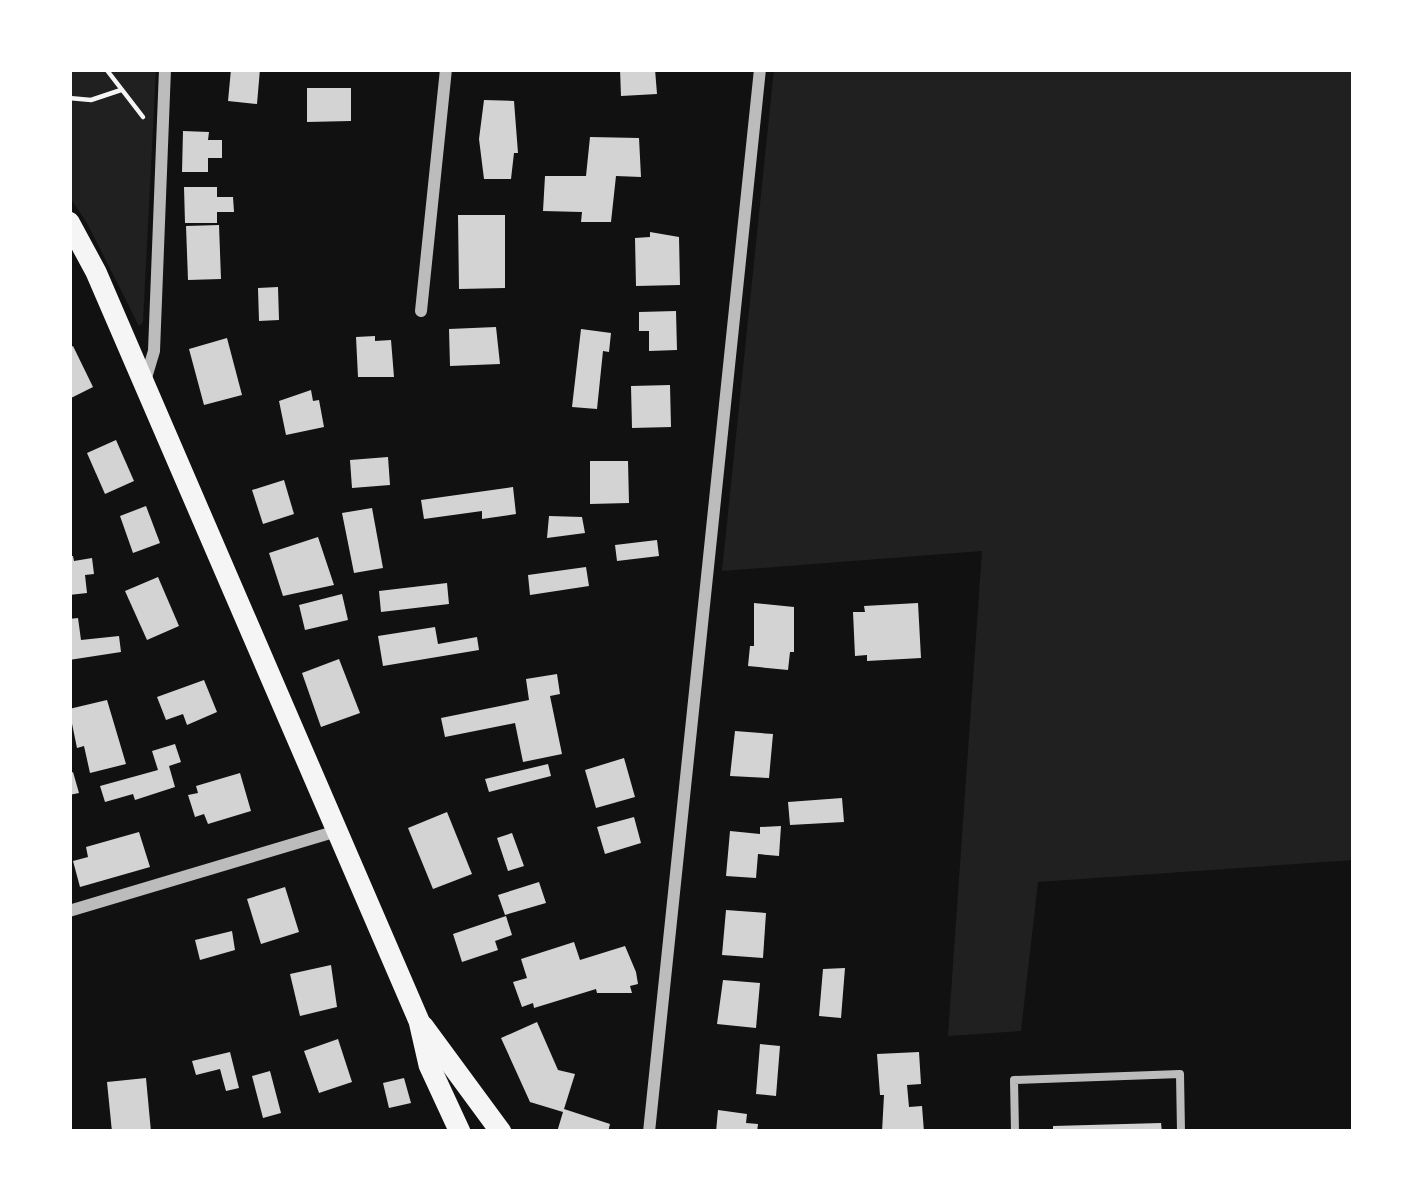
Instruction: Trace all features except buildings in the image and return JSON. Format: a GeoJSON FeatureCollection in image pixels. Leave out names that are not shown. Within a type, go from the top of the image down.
{"type":"FeatureCollection","features":[{"type":"Feature","properties":{"kind":"main road"},"geometry":{"type":"LineString","coordinates":[[69,222],[96,272],[419,1021],[429,1065],[460,1132]]}},
{"type":"Feature","properties":{"kind":"main road"},"geometry":{"type":"LineString","coordinates":[[419,1021],[501,1132]]}},
{"type":"Feature","properties":{"kind":"street"},"geometry":{"type":"LineString","coordinates":[[143,388],[154,351],[165,69]]}},
{"type":"Feature","properties":{"kind":"street"},"geometry":{"type":"LineString","coordinates":[[421,310],[446,69]]}},
{"type":"Feature","properties":{"kind":"street"},"geometry":{"type":"LineString","coordinates":[[649,1132],[760,69]]}},
{"type":"Feature","properties":{"kind":"street"},"geometry":{"type":"LineString","coordinates":[[69,911],[337,831]]}},
{"type":"Feature","properties":{"kind":"lane"},"geometry":{"type":"LineString","coordinates":[[1015,1132],[1014,1080],[1180,1074],[1181,1132]]}},
{"type":"Feature","properties":{"kind":"path"},"geometry":{"type":"LineString","coordinates":[[106,69],[144,118],[161,120]]}},
{"type":"Feature","properties":{"kind":"path"},"geometry":{"type":"LineString","coordinates":[[69,98],[91,100],[121,90]]}},
{"type":"Feature","properties":{"kind":"shaded area"},"geometry":{"type":"Polygon","coordinates":[[[69,69],[156,69],[143,322],[139,326],[69,196],[69,69]]]}},
{"type":"Feature","properties":{"kind":"shaded area"},"geometry":{"type":"Polygon","coordinates":[[[774,69],[1354,69],[1354,860],[1038,882],[1021,1031],[948,1036],[982,551],[722,571],[774,69]]]}}]}
